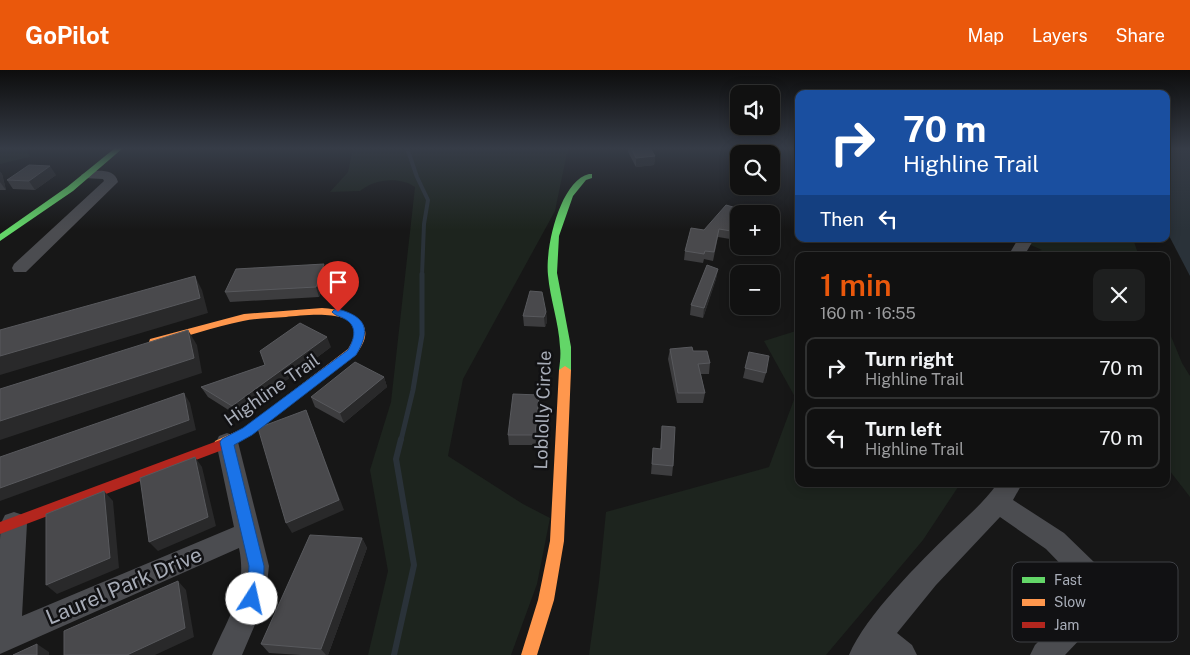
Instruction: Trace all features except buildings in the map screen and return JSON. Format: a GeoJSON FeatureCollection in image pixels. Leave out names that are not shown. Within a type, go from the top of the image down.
{"type":"FeatureCollection","features":[{"type":"Feature","properties":{"kind":"street"},"geometry":{"type":"LineString","coordinates":[[0,238],[42,210],[88,175]]}},
{"type":"Feature","properties":{"kind":"street"},"geometry":{"type":"LineString","coordinates":[[20,268],[111,182],[106,175]]}},
{"type":"Feature","properties":{"kind":"street","name":"Loblolly Circle"},"geometry":{"type":"LineString","coordinates":[[529,655],[546,600],[557,541],[566,347],[552,273],[555,236],[569,196],[583,178],[589,176]]}},
{"type":"Feature","properties":{"kind":"street","name":"Highline Trail"},"geometry":{"type":"LineString","coordinates":[[7,525],[227,442],[248,431],[352,352],[360,339],[360,330],[355,321],[338,312],[322,311],[244,317],[140,347]]}},
{"type":"Feature","properties":{"kind":"street"},"geometry":{"type":"LineString","coordinates":[[227,442],[256,566],[256,585],[248,613],[227,655]]}},
{"type":"Feature","properties":{"kind":"street"},"geometry":{"type":"LineString","coordinates":[[902,655],[870,645],[930,571],[1003,493],[1076,562]]}},
{"type":"Feature","properties":{"kind":"street"},"geometry":{"type":"LineString","coordinates":[[3,639],[7,525]]}},
{"type":"Feature","properties":{"kind":"street","name":"Laurel Park Drive"},"geometry":{"type":"LineString","coordinates":[[3,639],[249,532]]}},
{"type":"Feature","properties":{"kind":"street"},"geometry":{"type":"LineString","coordinates":[[1045,655],[1058,642]]}},
{"type":"Feature","properties":{"kind":"shaded area"},"geometry":{"type":"Polygon","coordinates":[[[345,175],[562,175],[555,211],[463,379],[448,456],[523,504],[550,518],[537,584],[511,655],[368,655],[388,571],[370,470],[391,402],[415,187],[402,181],[387,180],[372,184],[360,191],[330,192],[345,175]]]}},
{"type":"Feature","properties":{"kind":"shaded area"},"geometry":{"type":"Polygon","coordinates":[[[1170,175],[1190,175],[1190,276],[1170,238],[1170,175]]]}},
{"type":"Feature","properties":{"kind":"shaded area"},"geometry":{"type":"Polygon","coordinates":[[[1024,242],[1134,242],[1138,252],[1034,252],[1042,250],[1024,242]]]}},
{"type":"Feature","properties":{"kind":"shaded area"},"geometry":{"type":"Polygon","coordinates":[[[795,331],[795,397],[764,341],[795,331]]]}},
{"type":"Feature","properties":{"kind":"shaded area"},"geometry":{"type":"Polygon","coordinates":[[[1170,334],[1182,363],[1190,376],[1190,497],[1170,471],[1170,334]]]}},
{"type":"Feature","properties":{"kind":"shaded area"},"geometry":{"type":"Polygon","coordinates":[[[795,397],[795,487],[958,487],[923,540],[826,655],[589,655],[606,512],[769,467],[795,397]]]}},
{"type":"Feature","properties":{"kind":"waterway"},"geometry":{"type":"LineString","coordinates":[[416,175],[428,200],[424,224],[422,275]]}},
{"type":"Feature","properties":{"kind":"waterway"},"geometry":{"type":"LineString","coordinates":[[401,440],[413,390],[422,335],[422,275]]}},
{"type":"Feature","properties":{"kind":"waterway"},"geometry":{"type":"LineString","coordinates":[[394,655],[414,565],[396,459],[401,439]]}},
{"type":"Feature","properties":{"kind":"traffic: fast"},"geometry":{"type":"LineString","coordinates":[[0,238],[87,175]]}},
{"type":"Feature","properties":{"kind":"traffic: fast"},"geometry":{"type":"LineString","coordinates":[[565,370],[566,347],[552,273],[555,236],[569,196],[583,178],[589,176]]}},
{"type":"Feature","properties":{"kind":"traffic: slow"},"geometry":{"type":"LineString","coordinates":[[154,342],[244,317],[322,311],[338,312],[355,321],[360,330],[360,339],[352,352],[248,431],[220,445]]}},
{"type":"Feature","properties":{"kind":"traffic: slow"},"geometry":{"type":"LineString","coordinates":[[529,655],[546,600],[557,541],[565,370]]}},
{"type":"Feature","properties":{"kind":"traffic: jam"},"geometry":{"type":"LineString","coordinates":[[0,528],[220,445]]}},
{"type":"Feature","properties":{"kind":"route"},"geometry":{"type":"LineString","coordinates":[[252,599],[256,585],[256,566],[227,442],[248,431],[344,360],[352,352],[360,339],[360,330],[355,321],[338,312]]}}]}
